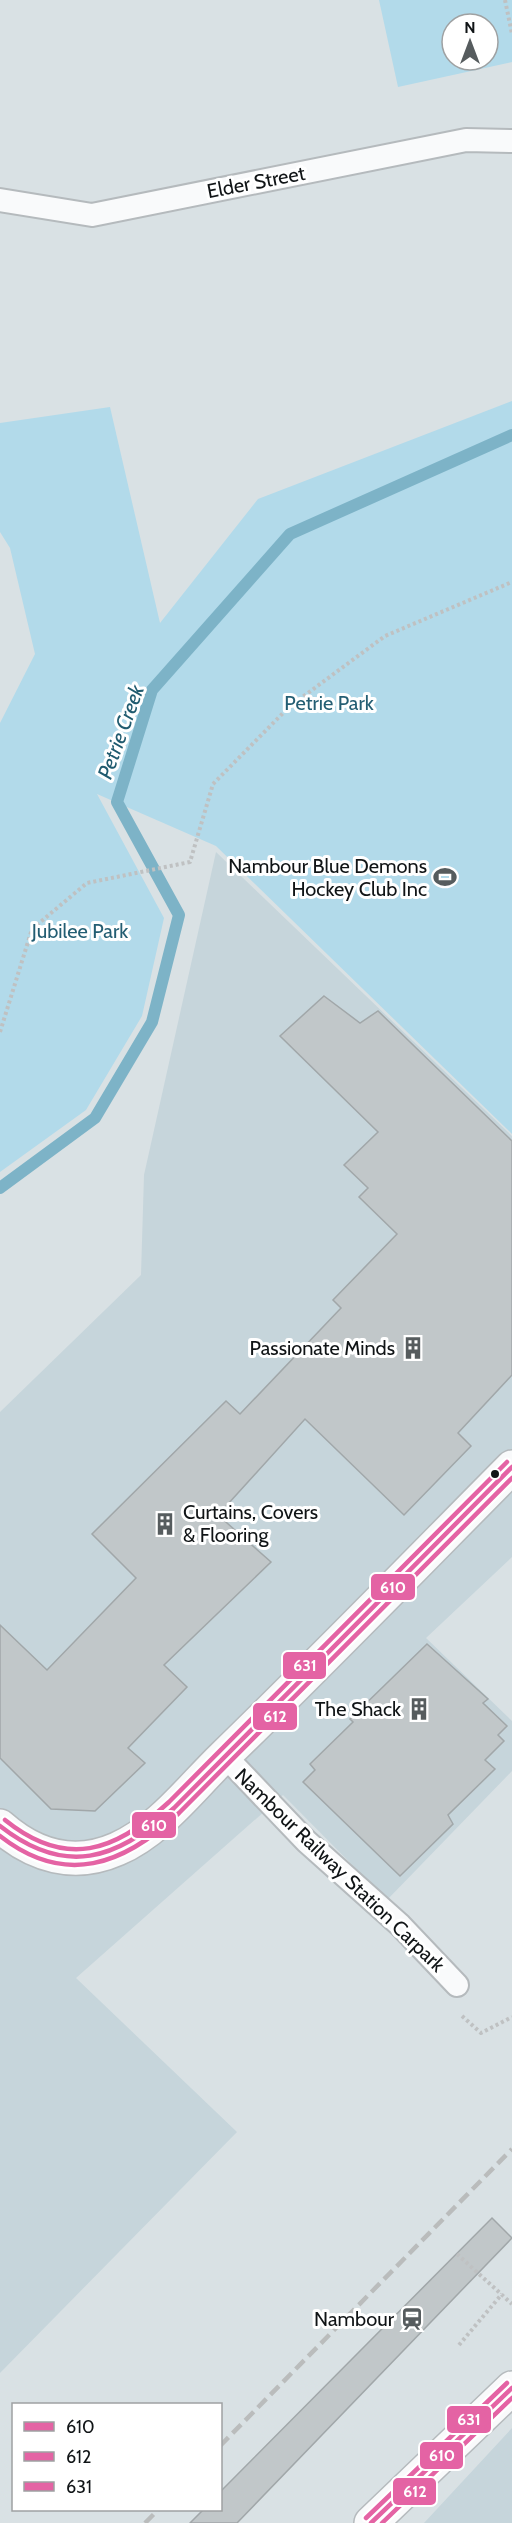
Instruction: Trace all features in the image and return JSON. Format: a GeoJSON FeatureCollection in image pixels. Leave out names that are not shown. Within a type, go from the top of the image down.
{"type":"FeatureCollection","features":[{"type":"Feature","properties":{"kind":"street"},"geometry":{"type":"LineString","coordinates":[[1,1828],[38,1852],[77,1859],[98,1856],[117,1849],[142,1833],[224,1755],[512,1467]]}},
{"type":"Feature","properties":{"kind":"street"},"geometry":{"type":"LineString","coordinates":[[371,2523],[512,2388]]}},
{"type":"Feature","properties":{"kind":"lane","name":"Elder Street"},"geometry":{"type":"LineString","coordinates":[[0,200],[92,215],[466,140],[512,141]]}},
{"type":"Feature","properties":{"kind":"lane","name":"Nambour Railway Station Carpark"},"geometry":{"type":"LineString","coordinates":[[224,1755],[306,1841],[400,1925],[457,1985]]}},
{"type":"Feature","properties":{"kind":"path"},"geometry":{"type":"LineString","coordinates":[[505,0],[512,34]]}},
{"type":"Feature","properties":{"kind":"path"},"geometry":{"type":"LineString","coordinates":[[0,1032],[32,929],[87,883],[190,862],[213,784],[289,707],[385,636],[512,582]]}},
{"type":"Feature","properties":{"kind":"path"},"geometry":{"type":"LineString","coordinates":[[457,2254],[512,2304]]}},
{"type":"Feature","properties":{"kind":"path"},"geometry":{"type":"LineString","coordinates":[[459,2345],[502,2294]]}},
{"type":"Feature","properties":{"kind":"shaded area"},"geometry":{"type":"Polygon","coordinates":[[[216,852],[512,1136],[512,1557],[426,1638],[512,1721],[512,1771],[387,1900],[283,1795],[76,1978],[237,2132],[0,2373],[0,1412],[141,1275],[144,1175],[216,852]]]}},
{"type":"Feature","properties":{"kind":"shaded area"},"geometry":{"type":"Polygon","coordinates":[[[512,2428],[512,2523],[424,2523],[512,2428]]]}},
{"type":"Feature","properties":{"kind":"green space"},"geometry":{"type":"Polygon","coordinates":[[[379,0],[512,0],[512,62],[500,65],[500,12],[440,12],[440,72],[466,72],[398,87],[379,0]]]}},
{"type":"Feature","properties":{"kind":"green space","name":"Petrie Park"},"geometry":{"type":"Polygon","coordinates":[[[512,401],[512,1134],[216,846],[97,794],[164,918],[142,1016],[86,1110],[0,1172],[0,723],[35,654],[10,548],[0,532],[0,423],[110,407],[160,623],[258,499],[512,401]]]}},
{"type":"Feature","properties":{"kind":"building"},"geometry":{"type":"Polygon","coordinates":[[[324,996],[360,1023],[378,1011],[512,1141],[512,1375],[458,1433],[471,1446],[404,1515],[305,1419],[218,1515],[271,1562],[164,1665],[187,1687],[128,1748],[145,1763],[95,1811],[51,1809],[0,1758],[0,1625],[47,1670],[136,1578],[92,1534],[226,1401],[240,1414],[341,1308],[333,1300],[397,1234],[359,1197],[368,1188],[344,1165],[378,1132],[280,1036],[324,996]]]}},
{"type":"Feature","properties":{"kind":"building"},"geometry":{"type":"Polygon","coordinates":[[[427,1644],[488,1699],[483,1703],[507,1726],[498,1735],[504,1741],[485,1760],[495,1769],[448,1815],[453,1824],[400,1876],[303,1782],[315,1770],[310,1764],[353,1722],[350,1719],[427,1644]]]}},
{"type":"Feature","properties":{"kind":"building"},"geometry":{"type":"Polygon","coordinates":[[[492,2218],[512,2238],[237,2523],[190,2523],[202,2511],[222,2511],[222,2490],[492,2218]]]}},
{"type":"Feature","properties":{"kind":"waterway","name":"Petrie Creek"},"geometry":{"type":"LineString","coordinates":[[0,1188],[95,1118],[152,1022],[179,915],[117,802],[152,690],[290,534],[512,435]]}},
{"type":"Feature","properties":{"kind":"railway"},"geometry":{"type":"LineString","coordinates":[[222,2444],[512,2149]]}},
{"type":"Feature","properties":{"kind":"railway"},"geometry":{"type":"LineString","coordinates":[[145,2523],[157,2511]]}},
{"type":"Feature","properties":{"kind":"transit line","name":"631"},"geometry":{"type":"LineString","coordinates":[[5,1820],[27,1835],[49,1845],[69,1849],[90,1848],[109,1843],[149,1819],[169,1802],[507,1462]]}},
{"type":"Feature","properties":{"kind":"transit line","name":"610"},"geometry":{"type":"LineString","coordinates":[[0,1826],[24,1842],[47,1852],[69,1856],[90,1856],[111,1850],[153,1826],[174,1808],[512,1467]]}},
{"type":"Feature","properties":{"kind":"transit line","name":"612"},"geometry":{"type":"LineString","coordinates":[[0,1836],[24,1852],[48,1861],[71,1865],[93,1863],[115,1857],[137,1846],[179,1813],[512,1478]]}},
{"type":"Feature","properties":{"kind":"transit line","name":"631"},"geometry":{"type":"LineString","coordinates":[[366,2518],[507,2383]]}},
{"type":"Feature","properties":{"kind":"transit line","name":"610"},"geometry":{"type":"LineString","coordinates":[[371,2523],[512,2388]]}},
{"type":"Feature","properties":{"kind":"transit line","name":"612"},"geometry":{"type":"LineString","coordinates":[[382,2523],[512,2398]]}},
{"type":"Feature","properties":{"kind":"place","name":"Nambour Blue Demons Hockey Club Inc"},"geometry":{"type":"Point","coordinates":[445,877]}},
{"type":"Feature","properties":{"kind":"place","name":"Passionate Minds"},"geometry":{"type":"Point","coordinates":[413,1348]}},
{"type":"Feature","properties":{"kind":"place","name":"Curtains, Covers & Flooring"},"geometry":{"type":"Point","coordinates":[165,1524]}},
{"type":"Feature","properties":{"kind":"place","name":"The Shack"},"geometry":{"type":"Point","coordinates":[419,1709]}},
{"type":"Feature","properties":{"kind":"place","name":"Nambour"},"geometry":{"type":"Point","coordinates":[412,2319]}},
{"type":"Feature","properties":{"kind":"park label","name":"Jubilee Park"},"geometry":{"type":"Point","coordinates":[80,931]}}]}
